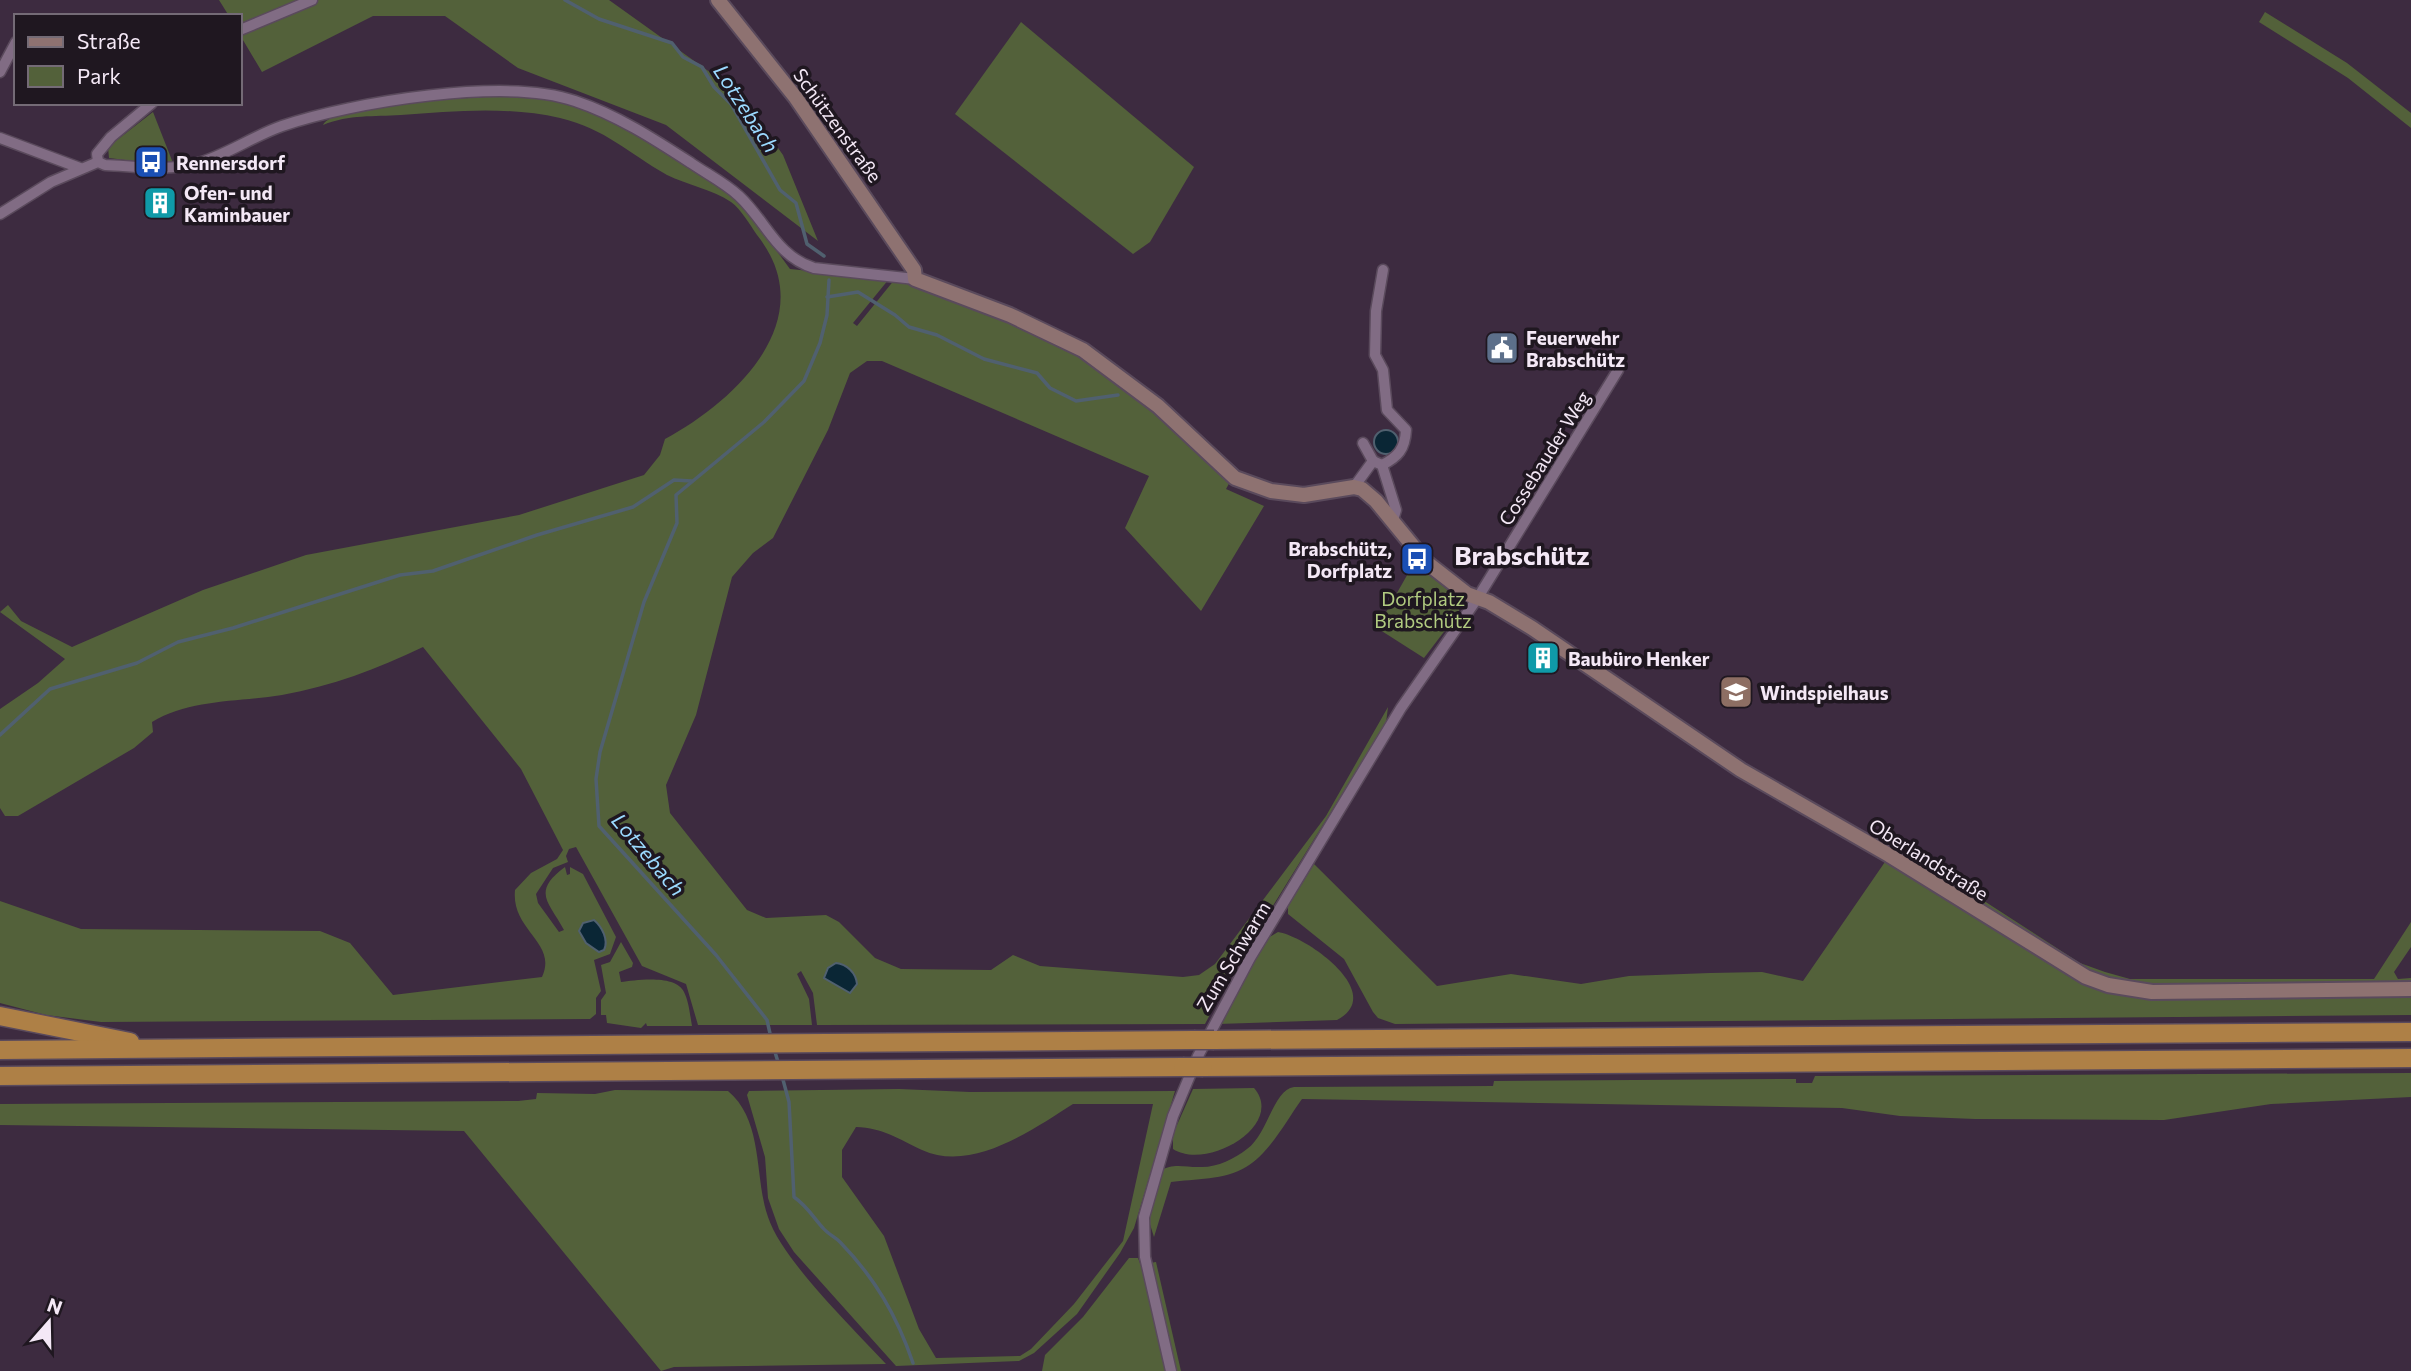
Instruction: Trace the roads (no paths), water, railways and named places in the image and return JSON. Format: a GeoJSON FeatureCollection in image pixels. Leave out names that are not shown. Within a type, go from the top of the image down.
{"type":"FeatureCollection","features":[{"type":"Feature","properties":{"kind":"highway"},"geometry":{"type":"LineString","coordinates":[[0,1016],[175,1050]]}},
{"type":"Feature","properties":{"kind":"highway"},"geometry":{"type":"LineString","coordinates":[[0,1051],[2411,1032]]}},
{"type":"Feature","properties":{"kind":"highway"},"geometry":{"type":"LineString","coordinates":[[0,1076],[2411,1058]]}},
{"type":"Feature","properties":{"kind":"street"},"geometry":{"type":"LineString","coordinates":[[242,29],[312,0]]}},
{"type":"Feature","properties":{"kind":"street","name":"Schützenstraße"},"geometry":{"type":"LineString","coordinates":[[718,0],[796,98],[848,171],[914,270],[915,279]]}},
{"type":"Feature","properties":{"kind":"street"},"geometry":{"type":"LineString","coordinates":[[0,72],[14,46]]}},
{"type":"Feature","properties":{"kind":"street"},"geometry":{"type":"LineString","coordinates":[[0,214],[51,182],[98,162],[105,165],[193,165],[260,134],[346,106],[450,95],[544,93],[575,101],[620,119],[730,188],[750,208],[784,252],[799,264],[915,279],[1010,314],[1083,350],[1158,406],[1236,478],[1271,491],[1304,495],[1354,487],[1377,463],[1396,458],[1405,443],[1406,430],[1387,410],[1383,370],[1375,355],[1376,311],[1383,271]]}},
{"type":"Feature","properties":{"kind":"street"},"geometry":{"type":"LineString","coordinates":[[98,162],[97,154],[111,137],[150,105]]}},
{"type":"Feature","properties":{"kind":"street"},"geometry":{"type":"LineString","coordinates":[[0,138],[81,169]]}},
{"type":"Feature","properties":{"kind":"street","name":"Cossebauder Weg"},"geometry":{"type":"LineString","coordinates":[[1476,599],[1618,370]]}},
{"type":"Feature","properties":{"kind":"street"},"geometry":{"type":"LineString","coordinates":[[1363,443],[1377,463],[1396,510],[1393,520]]}},
{"type":"Feature","properties":{"kind":"street","name":"Oberlandstraße"},"geometry":{"type":"LineString","coordinates":[[1354,487],[1362,489],[1376,501],[1426,562],[1476,599],[1489,602],[1532,628],[1741,770],[1889,855],[2086,977],[2108,985],[2152,992],[2411,989]]}},
{"type":"Feature","properties":{"kind":"street","name":"Zum Schwarm"},"geometry":{"type":"LineString","coordinates":[[1171,1371],[1145,1257],[1143,1229],[1151,1183],[1182,1092],[1213,1023],[1250,958],[1421,677],[1476,599]]}},
{"type":"Feature","properties":{"kind":"water"},"geometry":{"type":"Polygon","coordinates":[[[1386,430],[1394,434],[1398,442],[1394,450],[1386,454],[1378,450],[1374,442],[1378,434],[1386,430]]]}},
{"type":"Feature","properties":{"kind":"water"},"geometry":{"type":"Polygon","coordinates":[[[594,920],[605,938],[604,950],[599,952],[586,943],[579,931],[583,923],[594,920]]]}},
{"type":"Feature","properties":{"kind":"water"},"geometry":{"type":"Polygon","coordinates":[[[836,963],[847,967],[855,976],[857,984],[850,993],[824,978],[828,968],[836,963]]]}},
{"type":"Feature","properties":{"kind":"waterway","name":"Lotzebach"},"geometry":{"type":"LineString","coordinates":[[565,0],[599,19],[672,43],[683,57],[702,67],[714,87],[731,104],[780,190],[796,203],[807,244],[824,256]]}},
{"type":"Feature","properties":{"kind":"waterway","name":"Lotzebach"},"geometry":{"type":"LineString","coordinates":[[771,1038],[767,1020],[716,955],[599,826],[596,779],[600,752],[644,602],[677,523],[676,495],[764,422],[804,381],[820,343],[827,315],[829,280]]}},
{"type":"Feature","properties":{"kind":"waterway"},"geometry":{"type":"LineString","coordinates":[[827,297],[858,292],[909,327],[937,335],[984,359],[1037,373],[1050,388],[1076,401],[1118,395]]}},
{"type":"Feature","properties":{"kind":"waterway"},"geometry":{"type":"LineString","coordinates":[[0,735],[50,689],[137,663],[178,642],[233,628],[400,575],[433,571],[537,535],[633,507],[674,480],[692,481]]}},
{"type":"Feature","properties":{"kind":"waterway","name":"Lotzebach"},"geometry":{"type":"LineString","coordinates":[[774,1049],[779,1065]]}},
{"type":"Feature","properties":{"kind":"waterway","name":"Lotzebach"},"geometry":{"type":"LineString","coordinates":[[782,1076],[789,1102],[794,1197],[853,1256],[874,1284],[900,1329],[913,1363]]}},
{"type":"Feature","properties":{"kind":"place","name":"Rennersdorf"},"geometry":{"type":"Point","coordinates":[151,162]}},
{"type":"Feature","properties":{"kind":"place","name":"Ofen- und Kaminbauer"},"geometry":{"type":"Point","coordinates":[160,203]}},
{"type":"Feature","properties":{"kind":"place","name":"Feuerwehr Brabschütz"},"geometry":{"type":"Point","coordinates":[1502,348]}},
{"type":"Feature","properties":{"kind":"place","name":"Brabschütz, Dorfplatz"},"geometry":{"type":"Point","coordinates":[1417,559]}},
{"type":"Feature","properties":{"kind":"place","name":"Baubüro Henker"},"geometry":{"type":"Point","coordinates":[1543,658]}},
{"type":"Feature","properties":{"kind":"place","name":"Windspielhaus"},"geometry":{"type":"Point","coordinates":[1736,692]}},
{"type":"Feature","properties":{"kind":"district","name":"Brabschütz"},"geometry":{"type":"Point","coordinates":[1522,554]}},
{"type":"Feature","properties":{"kind":"park label","name":"Dorfplatz Brabschütz"},"geometry":{"type":"Point","coordinates":[1423,609]}}]}
